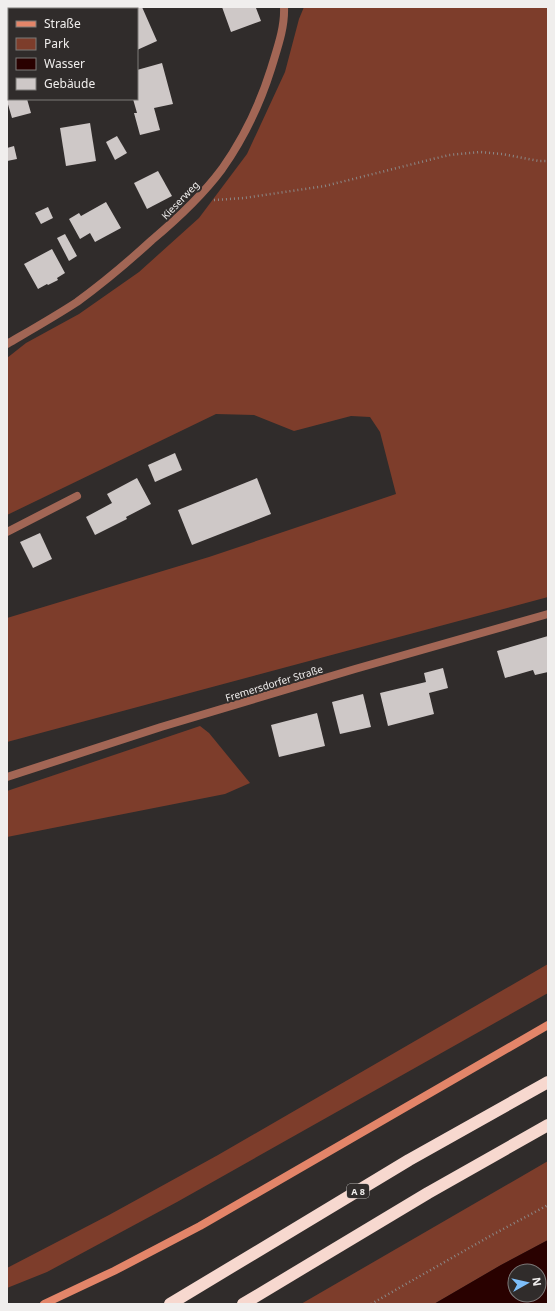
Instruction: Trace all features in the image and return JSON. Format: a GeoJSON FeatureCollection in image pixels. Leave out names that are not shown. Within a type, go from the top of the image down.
{"type":"FeatureCollection","features":[{"type":"Feature","properties":{"kind":"highway","name":"A 8"},"geometry":{"type":"LineString","coordinates":[[170,1304],[410,1160],[548,1082]]}},
{"type":"Feature","properties":{"kind":"highway"},"geometry":{"type":"LineString","coordinates":[[243,1304],[428,1193],[548,1125]]}},
{"type":"Feature","properties":{"kind":"main road"},"geometry":{"type":"LineString","coordinates":[[44,1304],[114,1271],[200,1226],[548,1025]]}},
{"type":"Feature","properties":{"kind":"street","name":"Kieserweg"},"geometry":{"type":"LineString","coordinates":[[7,344],[48,321],[78,301],[106,279],[159,235],[198,197],[222,169],[248,126],[267,82],[280,42],[284,7]]}},
{"type":"Feature","properties":{"kind":"street"},"geometry":{"type":"LineString","coordinates":[[7,532],[78,496]]}},
{"type":"Feature","properties":{"kind":"street","name":"Fremersdorfer Straße"},"geometry":{"type":"LineString","coordinates":[[7,777],[161,727],[355,669],[548,614]]}},
{"type":"Feature","properties":{"kind":"path"},"geometry":{"type":"LineString","coordinates":[[198,197],[218,200],[325,186],[449,155],[465,153],[480,152],[502,154],[539,161],[548,161]]}},
{"type":"Feature","properties":{"kind":"path"},"geometry":{"type":"LineString","coordinates":[[371,1304],[548,1205]]}},
{"type":"Feature","properties":{"kind":"green space"},"geometry":{"type":"Polygon","coordinates":[[[304,7],[548,7],[548,597],[7,742],[7,618],[209,557],[396,494],[380,432],[370,417],[351,416],[294,431],[254,415],[216,414],[7,515],[7,358],[26,343],[79,314],[139,272],[199,218],[247,154],[285,72],[299,19],[304,7]]]}},
{"type":"Feature","properties":{"kind":"green space"},"geometry":{"type":"Polygon","coordinates":[[[200,726],[209,733],[250,783],[225,794],[7,837],[7,791],[200,726]]]}},
{"type":"Feature","properties":{"kind":"green space"},"geometry":{"type":"Polygon","coordinates":[[[548,964],[548,993],[177,1202],[47,1272],[7,1288],[7,1268],[109,1215],[218,1155],[548,964]]]}},
{"type":"Feature","properties":{"kind":"green space"},"geometry":{"type":"Polygon","coordinates":[[[548,1161],[548,1240],[501,1265],[434,1304],[301,1304],[548,1161]]]}},
{"type":"Feature","properties":{"kind":"water"},"geometry":{"type":"Polygon","coordinates":[[[548,1240],[548,1304],[434,1304],[501,1265],[548,1240]]]}},
{"type":"Feature","properties":{"kind":"building"},"geometry":{"type":"Polygon","coordinates":[[[67,7],[92,8],[68,8],[67,7]]]}},
{"type":"Feature","properties":{"kind":"building"},"geometry":{"type":"Polygon","coordinates":[[[142,7],[157,41],[138,50],[138,8],[130,8],[142,7]]]}},
{"type":"Feature","properties":{"kind":"building"},"geometry":{"type":"Polygon","coordinates":[[[222,7],[259,7],[256,8],[261,21],[231,32],[222,7]]]}},
{"type":"Feature","properties":{"kind":"building"},"geometry":{"type":"Polygon","coordinates":[[[8,14],[8,45],[7,45],[8,14]]]}},
{"type":"Feature","properties":{"kind":"building"},"geometry":{"type":"Polygon","coordinates":[[[162,63],[173,104],[154,108],[160,130],[140,135],[134,113],[137,113],[133,100],[138,100],[138,70],[162,63]]]}},
{"type":"Feature","properties":{"kind":"building"},"geometry":{"type":"Polygon","coordinates":[[[7,78],[8,100],[27,100],[31,113],[12,118],[7,101],[7,78]]]}},
{"type":"Feature","properties":{"kind":"building"},"geometry":{"type":"Polygon","coordinates":[[[90,123],[96,161],[66,166],[60,128],[90,123]]]}},
{"type":"Feature","properties":{"kind":"building"},"geometry":{"type":"Polygon","coordinates":[[[117,136],[127,153],[115,160],[106,142],[117,136]]]}},
{"type":"Feature","properties":{"kind":"building"},"geometry":{"type":"Polygon","coordinates":[[[14,146],[17,159],[7,161],[7,148],[14,146]]]}},
{"type":"Feature","properties":{"kind":"building"},"geometry":{"type":"Polygon","coordinates":[[[158,171],[172,196],[147,209],[134,183],[158,171]]]}},
{"type":"Feature","properties":{"kind":"building"},"geometry":{"type":"Polygon","coordinates":[[[106,202],[121,228],[95,242],[90,233],[80,239],[69,219],[79,213],[81,216],[106,202]]]}},
{"type":"Feature","properties":{"kind":"building"},"geometry":{"type":"Polygon","coordinates":[[[48,207],[53,218],[41,224],[35,213],[48,207]]]}},
{"type":"Feature","properties":{"kind":"building"},"geometry":{"type":"Polygon","coordinates":[[[65,234],[77,256],[69,261],[57,238],[65,234]]]}},
{"type":"Feature","properties":{"kind":"building"},"geometry":{"type":"Polygon","coordinates":[[[52,249],[65,273],[57,278],[58,280],[38,289],[24,264],[52,249]]]}},
{"type":"Feature","properties":{"kind":"building"},"geometry":{"type":"Polygon","coordinates":[[[175,453],[182,470],[155,482],[148,465],[175,453]]]}},
{"type":"Feature","properties":{"kind":"building"},"geometry":{"type":"Polygon","coordinates":[[[137,478],[151,504],[126,517],[127,519],[95,535],[86,517],[112,503],[107,494],[137,478]]]}},
{"type":"Feature","properties":{"kind":"building"},"geometry":{"type":"Polygon","coordinates":[[[257,478],[271,514],[192,545],[178,510],[257,478]]]}},
{"type":"Feature","properties":{"kind":"building"},"geometry":{"type":"Polygon","coordinates":[[[40,533],[52,559],[33,568],[20,542],[40,533]]]}},
{"type":"Feature","properties":{"kind":"building"},"geometry":{"type":"Polygon","coordinates":[[[548,636],[548,672],[535,675],[533,670],[505,678],[497,651],[548,636]]]}},
{"type":"Feature","properties":{"kind":"building"},"geometry":{"type":"Polygon","coordinates":[[[443,668],[448,688],[429,693],[434,714],[388,726],[380,693],[426,682],[424,673],[443,668]]]}},
{"type":"Feature","properties":{"kind":"building"},"geometry":{"type":"Polygon","coordinates":[[[363,694],[371,727],[340,734],[332,702],[363,694]]]}},
{"type":"Feature","properties":{"kind":"building"},"geometry":{"type":"Polygon","coordinates":[[[317,713],[325,746],[279,757],[271,725],[317,713]]]}}]}
